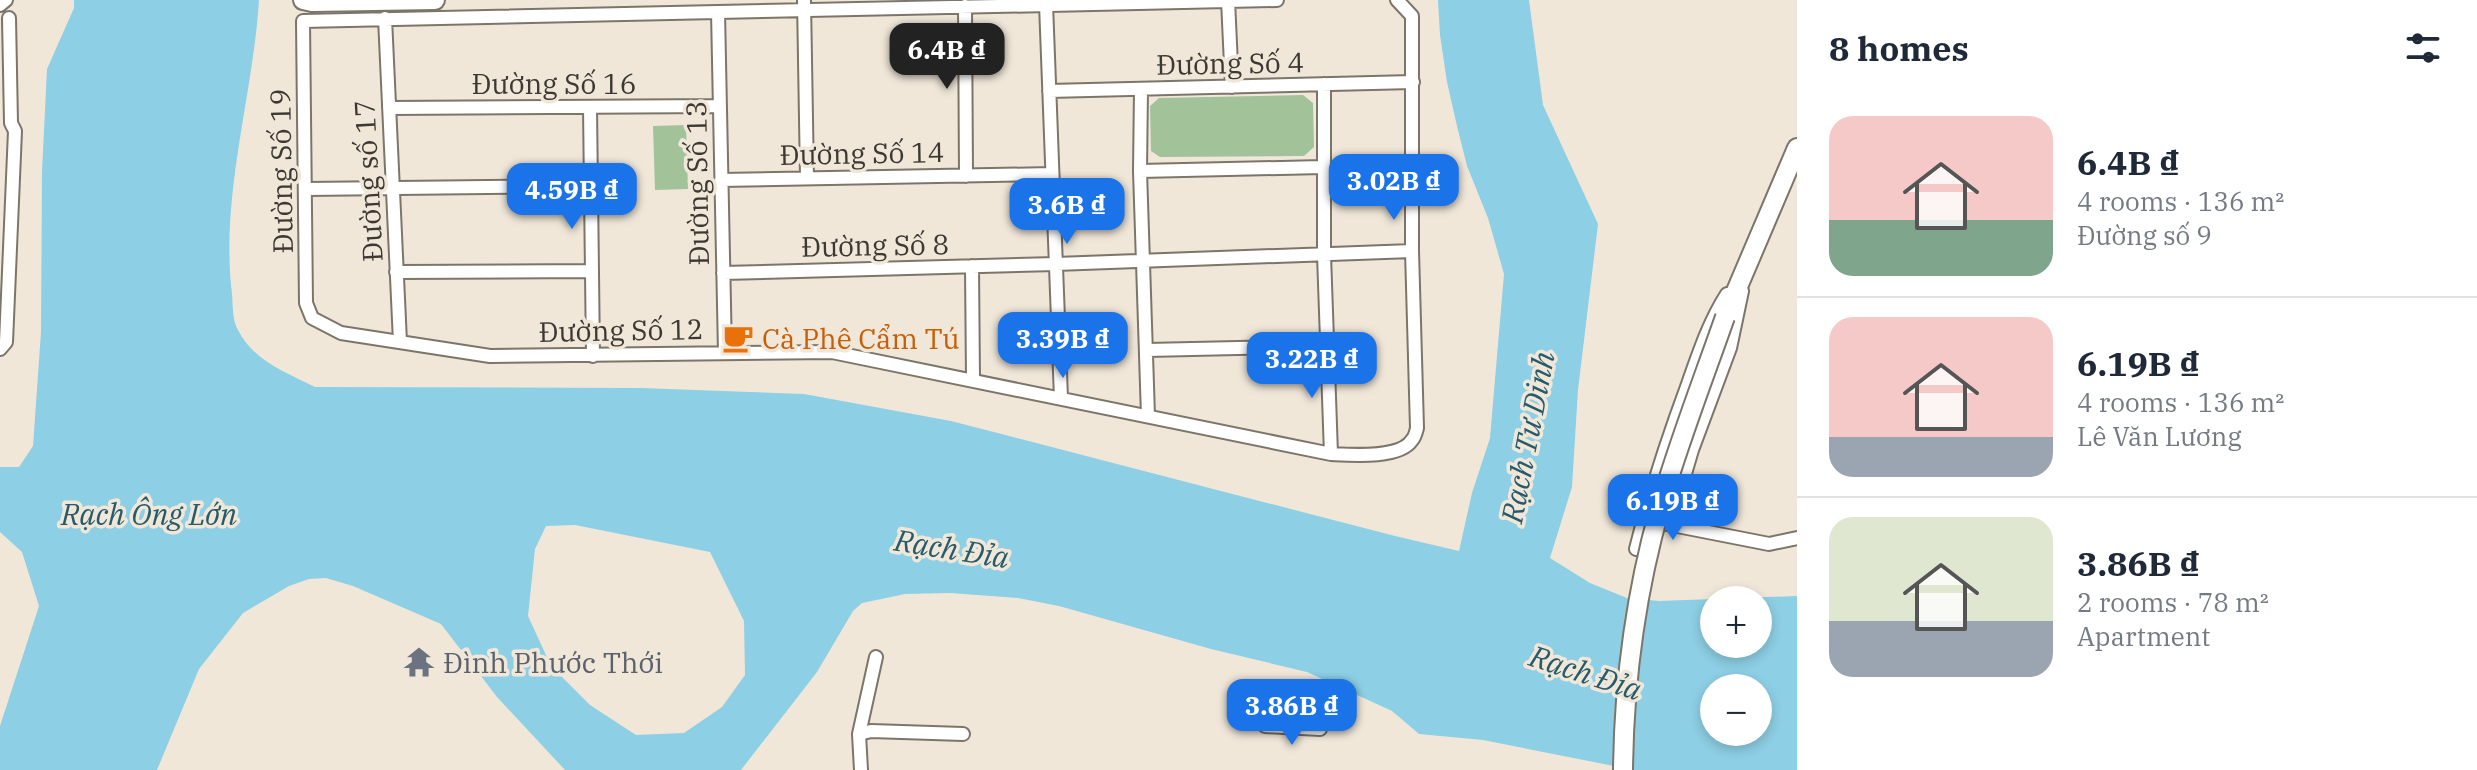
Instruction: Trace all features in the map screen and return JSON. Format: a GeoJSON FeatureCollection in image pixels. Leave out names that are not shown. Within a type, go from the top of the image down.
{"type":"FeatureCollection","features":[{"type":"Feature","properties":{"kind":"main road"},"geometry":{"type":"LineString","coordinates":[[303,0],[435,0]]}},
{"type":"Feature","properties":{"kind":"main road"},"geometry":{"type":"LineString","coordinates":[[1623,770],[1631,650],[1649,549],[1673,463],[1725,317],[1797,148]]}},
{"type":"Feature","properties":{"kind":"street"},"geometry":{"type":"LineString","coordinates":[[0,5],[6,0]]}},
{"type":"Feature","properties":{"kind":"street"},"geometry":{"type":"LineString","coordinates":[[385,18],[718,12],[804,5],[965,6],[1277,0]]}},
{"type":"Feature","properties":{"kind":"street"},"geometry":{"type":"LineString","coordinates":[[1397,0],[1412,16],[1412,251]]}},
{"type":"Feature","properties":{"kind":"street"},"geometry":{"type":"LineString","coordinates":[[1228,1],[1232,87]]}},
{"type":"Feature","properties":{"kind":"street"},"geometry":{"type":"LineString","coordinates":[[1046,4],[1061,398]]}},
{"type":"Feature","properties":{"kind":"street"},"geometry":{"type":"LineString","coordinates":[[804,5],[807,178]]}},
{"type":"Feature","properties":{"kind":"street"},"geometry":{"type":"LineString","coordinates":[[965,6],[966,176]]}},
{"type":"Feature","properties":{"kind":"street","name":"Đường Số 13"},"geometry":{"type":"LineString","coordinates":[[718,12],[725,353]]}},
{"type":"Feature","properties":{"kind":"street"},"geometry":{"type":"LineString","coordinates":[[2,348],[6,342],[15,131],[5,122],[9,18]]}},
{"type":"Feature","properties":{"kind":"street","name":"Đường Số 19"},"geometry":{"type":"LineString","coordinates":[[312,318],[306,303],[303,21],[385,18]]}},
{"type":"Feature","properties":{"kind":"street","name":"Đường số 17"},"geometry":{"type":"LineString","coordinates":[[385,18],[400,342]]}},
{"type":"Feature","properties":{"kind":"street","name":"Đường Số 4"},"geometry":{"type":"LineString","coordinates":[[1049,91],[1413,82]]}},
{"type":"Feature","properties":{"kind":"street"},"geometry":{"type":"LineString","coordinates":[[1324,84],[1324,255],[1331,454]]}},
{"type":"Feature","properties":{"kind":"street"},"geometry":{"type":"LineString","coordinates":[[1141,89],[1140,171],[1148,416]]}},
{"type":"Feature","properties":{"kind":"street","name":"Đường Số 16"},"geometry":{"type":"LineString","coordinates":[[389,108],[720,106]]}},
{"type":"Feature","properties":{"kind":"street"},"geometry":{"type":"LineString","coordinates":[[590,107],[593,356]]}},
{"type":"Feature","properties":{"kind":"street"},"geometry":{"type":"LineString","coordinates":[[1140,171],[1323,167]]}},
{"type":"Feature","properties":{"kind":"street","name":"Đường Số 14"},"geometry":{"type":"LineString","coordinates":[[721,180],[1052,174]]}},
{"type":"Feature","properties":{"kind":"street"},"geometry":{"type":"LineString","coordinates":[[306,189],[590,186]]}},
{"type":"Feature","properties":{"kind":"street","name":"Đường Số 8"},"geometry":{"type":"LineString","coordinates":[[723,273],[1412,251]]}},
{"type":"Feature","properties":{"kind":"street","name":"Đường Số 12"},"geometry":{"type":"LineString","coordinates":[[312,318],[341,333],[490,356],[832,352],[1331,454],[1367,455],[1404,448],[1412,442],[1417,428],[1412,251]]}},
{"type":"Feature","properties":{"kind":"street"},"geometry":{"type":"LineString","coordinates":[[972,266],[973,380]]}},
{"type":"Feature","properties":{"kind":"street"},"geometry":{"type":"LineString","coordinates":[[396,272],[591,271]]}},
{"type":"Feature","properties":{"kind":"street"},"geometry":{"type":"LineString","coordinates":[[1636,549],[1667,442],[1705,339],[1721,304],[1743,272]]}},
{"type":"Feature","properties":{"kind":"street"},"geometry":{"type":"LineString","coordinates":[[1670,524],[1692,450],[1733,339],[1743,272]]}},
{"type":"Feature","properties":{"kind":"street"},"geometry":{"type":"LineString","coordinates":[[1147,350],[1329,346]]}},
{"type":"Feature","properties":{"kind":"street"},"geometry":{"type":"LineString","coordinates":[[1643,519],[1769,544],[1797,538]]}},
{"type":"Feature","properties":{"kind":"street"},"geometry":{"type":"LineString","coordinates":[[861,770],[859,734],[876,657]]}},
{"type":"Feature","properties":{"kind":"street"},"geometry":{"type":"LineString","coordinates":[[1265,726],[1320,729]]}},
{"type":"Feature","properties":{"kind":"street"},"geometry":{"type":"LineString","coordinates":[[859,734],[871,731],[963,734]]}},
{"type":"Feature","properties":{"kind":"green space"},"geometry":{"type":"Polygon","coordinates":[[[1303,95],[1313,103],[1314,147],[1304,156],[1160,157],[1151,151],[1150,106],[1159,98],[1303,95]]]}},
{"type":"Feature","properties":{"kind":"green space"},"geometry":{"type":"Polygon","coordinates":[[[686,125],[688,189],[655,190],[653,126],[686,125]]]}},
{"type":"Feature","properties":{"kind":"water"},"geometry":{"type":"Polygon","coordinates":[[[74,0],[259,0],[230,220],[229,257],[234,317],[245,341],[261,358],[315,387],[641,388],[804,394],[951,421],[1459,551],[1472,493],[1490,438],[1504,274],[1488,218],[1467,166],[1457,126],[1447,82],[1438,0],[1529,0],[1543,105],[1598,224],[1578,390],[1572,487],[1550,558],[1590,583],[1627,598],[1700,600],[1700,658],[1772,658],[1772,597],[1797,596],[1797,770],[1634,770],[1483,740],[1419,734],[1392,711],[1307,672],[1211,649],[1059,606],[1018,598],[950,593],[905,594],[862,603],[853,611],[817,672],[741,770],[565,770],[497,697],[441,624],[353,586],[326,578],[309,579],[289,586],[243,613],[199,669],[157,770],[0,770],[0,726],[39,606],[22,552],[0,532],[0,467],[19,467],[33,446],[41,332],[42,172],[47,69],[74,8],[74,0]],[[575,525],[546,526],[535,549],[528,616],[551,666],[590,705],[636,735],[684,733],[722,707],[745,675],[744,621],[710,552],[575,525]]]}},
{"type":"Feature","properties":{"kind":"place","name":"Cà Phê Cẩm Tú"},"geometry":{"type":"Point","coordinates":[738,338]}},
{"type":"Feature","properties":{"kind":"place","name":"Đình Phước Thới"},"geometry":{"type":"Point","coordinates":[419,662]}},
{"type":"Feature","properties":{"kind":"water label","name":"Rạch Tư Dinh"},"geometry":{"type":"Point","coordinates":[1527,437]}},
{"type":"Feature","properties":{"kind":"water label","name":"Rạch Ông Lớn"},"geometry":{"type":"Point","coordinates":[149,513]}},
{"type":"Feature","properties":{"kind":"water label","name":"Rạch Đỉa"},"geometry":{"type":"Point","coordinates":[952,548]}},
{"type":"Feature","properties":{"kind":"water label","name":"Rạch Đỉa"},"geometry":{"type":"Point","coordinates":[1586,672]}}]}
